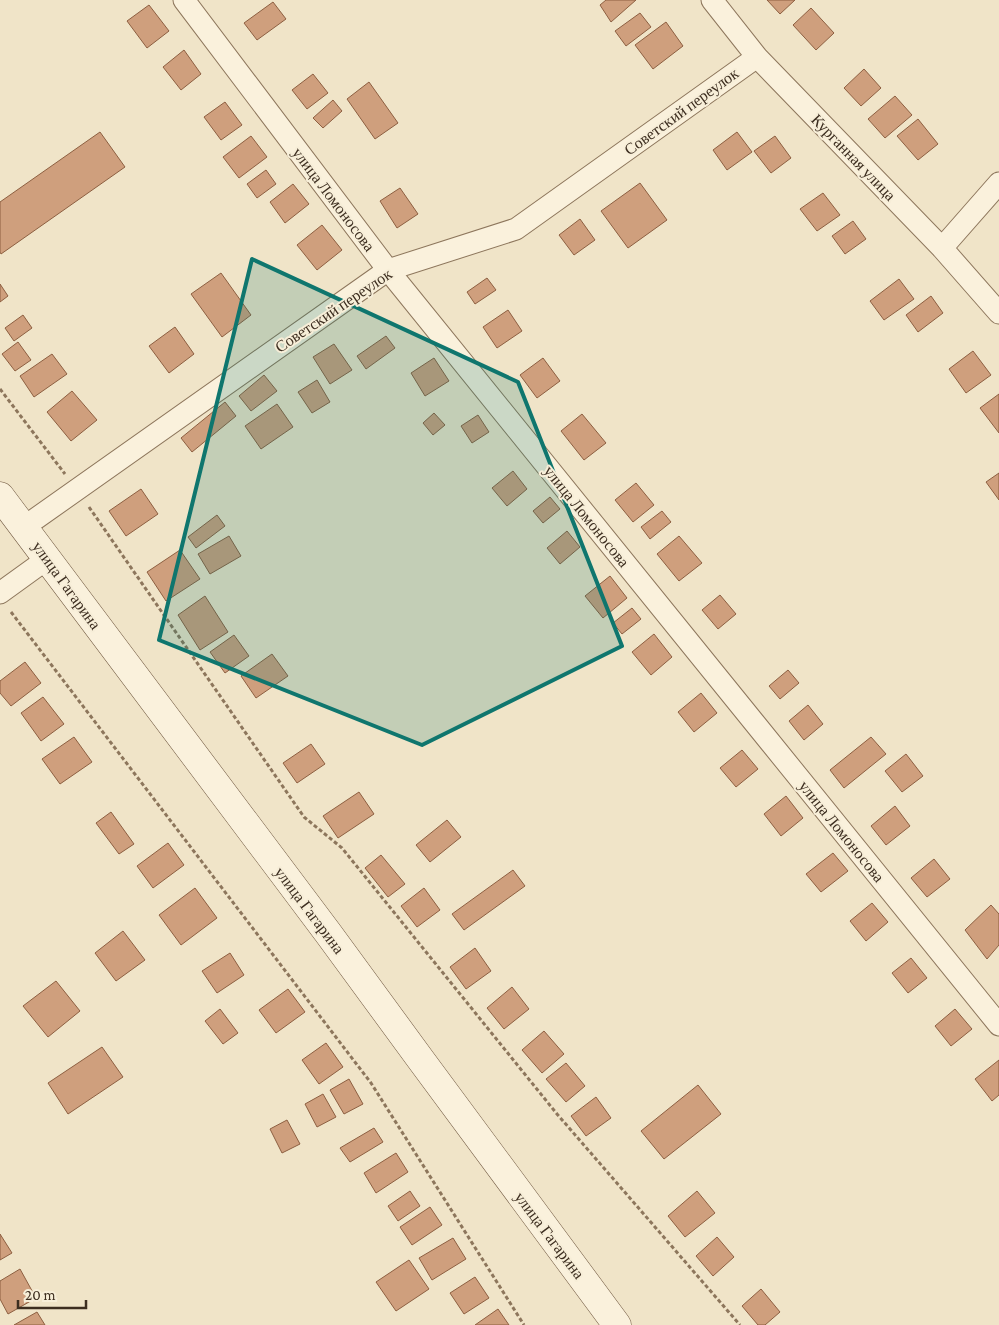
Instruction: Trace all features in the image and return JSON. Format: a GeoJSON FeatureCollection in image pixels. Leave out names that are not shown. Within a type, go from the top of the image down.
{"type":"FeatureCollection","features":[{"type":"Feature","properties":{"kind":"main road","name":"улица Гагарина"},"geometry":{"type":"LineString","coordinates":[[0,496],[328,933],[617,1325]]}},
{"type":"Feature","properties":{"kind":"street","name":"улица Ломоносова"},"geometry":{"type":"LineString","coordinates":[[184,0],[388,270],[999,1025]]}},
{"type":"Feature","properties":{"kind":"street","name":"Курганная улица"},"geometry":{"type":"LineString","coordinates":[[712,0],[757,57],[942,248],[999,313]]}},
{"type":"Feature","properties":{"kind":"street","name":"Советский переулок"},"geometry":{"type":"LineString","coordinates":[[24,527],[388,270],[516,229],[757,57]]}},
{"type":"Feature","properties":{"kind":"street"},"geometry":{"type":"LineString","coordinates":[[942,248],[999,183]]}},
{"type":"Feature","properties":{"kind":"street"},"geometry":{"type":"LineString","coordinates":[[3,599],[47,559]]}},
{"type":"Feature","properties":{"kind":"path"},"geometry":{"type":"LineString","coordinates":[[0,389],[76,490],[304,817],[342,848],[557,1114],[740,1325]]}},
{"type":"Feature","properties":{"kind":"path"},"geometry":{"type":"LineString","coordinates":[[3,599],[371,1083],[524,1325]]}},
{"type":"Feature","properties":{"kind":"highlighted area"},"geometry":{"type":"Polygon","coordinates":[[[252,259],[518,382],[622,646],[422,745],[159,640],[252,259]]]}},
{"type":"Feature","properties":{"kind":"building"},"geometry":{"type":"Polygon","coordinates":[[[606,0],[636,0],[611,22],[600,5],[606,0]]]}},
{"type":"Feature","properties":{"kind":"building"},"geometry":{"type":"Polygon","coordinates":[[[767,0],[795,0],[780,14],[767,0]]]}},
{"type":"Feature","properties":{"kind":"building"},"geometry":{"type":"Polygon","coordinates":[[[273,2],[286,19],[257,40],[244,23],[273,2]]]}},
{"type":"Feature","properties":{"kind":"building"},"geometry":{"type":"Polygon","coordinates":[[[149,5],[169,31],[147,48],[127,21],[149,5]]]}},
{"type":"Feature","properties":{"kind":"building"},"geometry":{"type":"Polygon","coordinates":[[[811,8],[834,33],[816,50],[793,25],[811,8]]]}},
{"type":"Feature","properties":{"kind":"building"},"geometry":{"type":"Polygon","coordinates":[[[640,13],[651,27],[626,46],[615,31],[640,13]]]}},
{"type":"Feature","properties":{"kind":"building"},"geometry":{"type":"Polygon","coordinates":[[[666,22],[683,46],[653,69],[635,45],[666,22]]]}},
{"type":"Feature","properties":{"kind":"building"},"geometry":{"type":"Polygon","coordinates":[[[184,50],[201,74],[181,90],[163,67],[184,50]]]}},
{"type":"Feature","properties":{"kind":"building"},"geometry":{"type":"Polygon","coordinates":[[[864,69],[881,88],[861,106],[844,88],[864,69]]]}},
{"type":"Feature","properties":{"kind":"building"},"geometry":{"type":"Polygon","coordinates":[[[313,74],[328,93],[307,109],[292,90],[313,74]]]}},
{"type":"Feature","properties":{"kind":"building"},"geometry":{"type":"Polygon","coordinates":[[[369,82],[398,123],[375,139],[347,99],[369,82]]]}},
{"type":"Feature","properties":{"kind":"building"},"geometry":{"type":"Polygon","coordinates":[[[895,96],[912,115],[885,138],[868,119],[895,96]]]}},
{"type":"Feature","properties":{"kind":"building"},"geometry":{"type":"Polygon","coordinates":[[[333,100],[342,111],[323,128],[313,118],[333,100]]]}},
{"type":"Feature","properties":{"kind":"building"},"geometry":{"type":"Polygon","coordinates":[[[225,102],[242,125],[221,140],[204,117],[225,102]]]}},
{"type":"Feature","properties":{"kind":"building"},"geometry":{"type":"Polygon","coordinates":[[[918,119],[938,144],[918,160],[897,136],[918,119]]]}},
{"type":"Feature","properties":{"kind":"building"},"geometry":{"type":"Polygon","coordinates":[[[100,132],[125,167],[1,254],[0,202],[100,132]]]}},
{"type":"Feature","properties":{"kind":"building"},"geometry":{"type":"Polygon","coordinates":[[[737,132],[752,152],[727,170],[713,150],[737,132]]]}},
{"type":"Feature","properties":{"kind":"building"},"geometry":{"type":"Polygon","coordinates":[[[251,136],[267,157],[239,178],[223,157],[251,136]]]}},
{"type":"Feature","properties":{"kind":"building"},"geometry":{"type":"Polygon","coordinates":[[[775,136],[791,158],[771,173],[754,151],[775,136]]]}},
{"type":"Feature","properties":{"kind":"building"},"geometry":{"type":"Polygon","coordinates":[[[266,170],[276,184],[257,198],[247,184],[266,170]]]}},
{"type":"Feature","properties":{"kind":"building"},"geometry":{"type":"Polygon","coordinates":[[[640,183],[667,220],[628,248],[601,211],[640,183]]]}},
{"type":"Feature","properties":{"kind":"building"},"geometry":{"type":"Polygon","coordinates":[[[293,184],[309,204],[285,223],[270,202],[293,184]]]}},
{"type":"Feature","properties":{"kind":"building"},"geometry":{"type":"Polygon","coordinates":[[[400,188],[418,214],[397,228],[380,201],[400,188]]]}},
{"type":"Feature","properties":{"kind":"building"},"geometry":{"type":"Polygon","coordinates":[[[823,193],[840,215],[817,231],[800,209],[823,193]]]}},
{"type":"Feature","properties":{"kind":"building"},"geometry":{"type":"Polygon","coordinates":[[[580,219],[595,240],[574,255],[559,235],[580,219]]]}},
{"type":"Feature","properties":{"kind":"building"},"geometry":{"type":"Polygon","coordinates":[[[853,221],[866,239],[845,254],[832,236],[853,221]]]}},
{"type":"Feature","properties":{"kind":"building"},"geometry":{"type":"Polygon","coordinates":[[[322,225],[342,250],[317,270],[297,245],[322,225]]]}},
{"type":"Feature","properties":{"kind":"building"},"geometry":{"type":"Polygon","coordinates":[[[221,273],[251,315],[222,337],[191,294],[221,273]]]}},
{"type":"Feature","properties":{"kind":"building"},"geometry":{"type":"Polygon","coordinates":[[[487,278],[496,290],[475,304],[467,292],[487,278]]]}},
{"type":"Feature","properties":{"kind":"building"},"geometry":{"type":"Polygon","coordinates":[[[899,279],[914,299],[884,320],[870,301],[899,279]]]}},
{"type":"Feature","properties":{"kind":"building"},"geometry":{"type":"Polygon","coordinates":[[[0,284],[8,296],[0,302],[0,284]]]}},
{"type":"Feature","properties":{"kind":"building"},"geometry":{"type":"Polygon","coordinates":[[[931,296],[943,313],[918,332],[906,315],[931,296]]]}},
{"type":"Feature","properties":{"kind":"building"},"geometry":{"type":"Polygon","coordinates":[[[508,310],[522,331],[497,348],[483,327],[508,310]]]}},
{"type":"Feature","properties":{"kind":"building"},"geometry":{"type":"Polygon","coordinates":[[[23,315],[32,328],[14,341],[5,328],[23,315]]]}},
{"type":"Feature","properties":{"kind":"building"},"geometry":{"type":"Polygon","coordinates":[[[175,327],[194,354],[169,373],[149,346],[175,327]]]}},
{"type":"Feature","properties":{"kind":"building"},"geometry":{"type":"Polygon","coordinates":[[[386,336],[395,348],[366,369],[357,356],[386,336]]]}},
{"type":"Feature","properties":{"kind":"building"},"geometry":{"type":"Polygon","coordinates":[[[18,342],[31,360],[15,371],[2,354],[18,342]]]}},
{"type":"Feature","properties":{"kind":"building"},"geometry":{"type":"Polygon","coordinates":[[[334,344],[352,370],[330,384],[313,357],[334,344]]]}},
{"type":"Feature","properties":{"kind":"building"},"geometry":{"type":"Polygon","coordinates":[[[973,351],[991,375],[966,393],[949,369],[973,351]]]}},
{"type":"Feature","properties":{"kind":"building"},"geometry":{"type":"Polygon","coordinates":[[[52,354],[67,374],[34,397],[20,376],[52,354]]]}},
{"type":"Feature","properties":{"kind":"building"},"geometry":{"type":"Polygon","coordinates":[[[434,358],[449,381],[425,396],[411,373],[434,358]]]}},
{"type":"Feature","properties":{"kind":"building"},"geometry":{"type":"Polygon","coordinates":[[[543,358],[560,381],[537,398],[520,375],[543,358]]]}},
{"type":"Feature","properties":{"kind":"building"},"geometry":{"type":"Polygon","coordinates":[[[264,375],[277,391],[251,411],[239,396],[264,375]]]}},
{"type":"Feature","properties":{"kind":"building"},"geometry":{"type":"Polygon","coordinates":[[[317,380],[330,402],[312,413],[298,392],[317,380]]]}},
{"type":"Feature","properties":{"kind":"building"},"geometry":{"type":"Polygon","coordinates":[[[72,391],[97,420],[71,441],[47,412],[72,391]]]}},
{"type":"Feature","properties":{"kind":"building"},"geometry":{"type":"Polygon","coordinates":[[[999,394],[999,433],[980,408],[999,394]]]}},
{"type":"Feature","properties":{"kind":"building"},"geometry":{"type":"Polygon","coordinates":[[[225,402],[236,416],[192,452],[181,438],[225,402]]]}},
{"type":"Feature","properties":{"kind":"building"},"geometry":{"type":"Polygon","coordinates":[[[277,404],[293,427],[261,449],[245,426],[277,404]]]}},
{"type":"Feature","properties":{"kind":"building"},"geometry":{"type":"Polygon","coordinates":[[[434,413],[445,425],[433,435],[423,423],[434,413]]]}},
{"type":"Feature","properties":{"kind":"building"},"geometry":{"type":"Polygon","coordinates":[[[582,414],[606,443],[584,460],[561,431],[582,414]]]}},
{"type":"Feature","properties":{"kind":"building"},"geometry":{"type":"Polygon","coordinates":[[[478,415],[489,432],[472,443],[461,426],[478,415]]]}},
{"type":"Feature","properties":{"kind":"building"},"geometry":{"type":"Polygon","coordinates":[[[513,471],[527,489],[507,506],[492,488],[513,471]]]}},
{"type":"Feature","properties":{"kind":"building"},"geometry":{"type":"Polygon","coordinates":[[[999,473],[999,500],[986,482],[999,473]]]}},
{"type":"Feature","properties":{"kind":"building"},"geometry":{"type":"Polygon","coordinates":[[[636,483],[654,505],[633,522],[615,500],[636,483]]]}},
{"type":"Feature","properties":{"kind":"building"},"geometry":{"type":"Polygon","coordinates":[[[141,489],[158,514],[126,536],[109,511],[141,489]]]}},
{"type":"Feature","properties":{"kind":"building"},"geometry":{"type":"Polygon","coordinates":[[[550,497],[560,509],[543,523],[533,511],[550,497]]]}},
{"type":"Feature","properties":{"kind":"building"},"geometry":{"type":"Polygon","coordinates":[[[662,511],[671,522],[650,539],[641,527],[662,511]]]}},
{"type":"Feature","properties":{"kind":"building"},"geometry":{"type":"Polygon","coordinates":[[[217,515],[225,526],[196,548],[188,537],[217,515]]]}},
{"type":"Feature","properties":{"kind":"building"},"geometry":{"type":"Polygon","coordinates":[[[567,531],[580,547],[560,564],[547,548],[567,531]]]}},
{"type":"Feature","properties":{"kind":"building"},"geometry":{"type":"Polygon","coordinates":[[[229,536],[241,556],[210,574],[198,554],[229,536]]]}},
{"type":"Feature","properties":{"kind":"building"},"geometry":{"type":"Polygon","coordinates":[[[679,536],[702,563],[679,581],[657,554],[679,536]]]}},
{"type":"Feature","properties":{"kind":"building"},"geometry":{"type":"Polygon","coordinates":[[[180,550],[200,579],[166,601],[147,572],[180,550]]]}},
{"type":"Feature","properties":{"kind":"building"},"geometry":{"type":"Polygon","coordinates":[[[610,576],[627,598],[603,618],[585,596],[610,576]]]}},
{"type":"Feature","properties":{"kind":"building"},"geometry":{"type":"Polygon","coordinates":[[[720,595],[736,614],[718,629],[702,610],[720,595]]]}},
{"type":"Feature","properties":{"kind":"building"},"geometry":{"type":"Polygon","coordinates":[[[205,596],[228,632],[200,650],[178,615],[205,596]]]}},
{"type":"Feature","properties":{"kind":"building"},"geometry":{"type":"Polygon","coordinates":[[[632,608],[641,619],[622,634],[613,623],[632,608]]]}},
{"type":"Feature","properties":{"kind":"building"},"geometry":{"type":"Polygon","coordinates":[[[654,634],[672,657],[651,675],[632,652],[654,634]]]}},
{"type":"Feature","properties":{"kind":"building"},"geometry":{"type":"Polygon","coordinates":[[[234,635],[249,656],[225,673],[210,652],[234,635]]]}},
{"type":"Feature","properties":{"kind":"building"},"geometry":{"type":"Polygon","coordinates":[[[272,654],[288,676],[256,698],[241,676],[272,654]]]}},
{"type":"Feature","properties":{"kind":"building"},"geometry":{"type":"Polygon","coordinates":[[[25,662],[41,683],[11,706],[0,693],[0,681],[25,662]]]}},
{"type":"Feature","properties":{"kind":"building"},"geometry":{"type":"Polygon","coordinates":[[[788,670],[799,683],[780,699],[769,686],[788,670]]]}},
{"type":"Feature","properties":{"kind":"building"},"geometry":{"type":"Polygon","coordinates":[[[701,693],[717,713],[694,732],[678,712],[701,693]]]}},
{"type":"Feature","properties":{"kind":"building"},"geometry":{"type":"Polygon","coordinates":[[[43,697],[64,724],[41,741],[21,713],[43,697]]]}},
{"type":"Feature","properties":{"kind":"building"},"geometry":{"type":"Polygon","coordinates":[[[808,705],[823,724],[804,740],[789,721],[808,705]]]}},
{"type":"Feature","properties":{"kind":"building"},"geometry":{"type":"Polygon","coordinates":[[[74,737],[92,762],[60,784],[42,759],[74,737]]]}},
{"type":"Feature","properties":{"kind":"building"},"geometry":{"type":"Polygon","coordinates":[[[871,737],[886,754],[844,788],[830,770],[871,737]]]}},
{"type":"Feature","properties":{"kind":"building"},"geometry":{"type":"Polygon","coordinates":[[[311,744],[325,764],[297,783],[283,763],[311,744]]]}},
{"type":"Feature","properties":{"kind":"building"},"geometry":{"type":"Polygon","coordinates":[[[742,750],[758,769],[736,787],[720,768],[742,750]]]}},
{"type":"Feature","properties":{"kind":"building"},"geometry":{"type":"Polygon","coordinates":[[[906,754],[923,776],[902,792],[885,771],[906,754]]]}},
{"type":"Feature","properties":{"kind":"building"},"geometry":{"type":"Polygon","coordinates":[[[359,792],[374,814],[338,838],[323,816],[359,792]]]}},
{"type":"Feature","properties":{"kind":"building"},"geometry":{"type":"Polygon","coordinates":[[[786,796],[803,818],[781,836],[764,814],[786,796]]]}},
{"type":"Feature","properties":{"kind":"building"},"geometry":{"type":"Polygon","coordinates":[[[895,806],[910,826],[886,845],[871,826],[895,806]]]}},
{"type":"Feature","properties":{"kind":"building"},"geometry":{"type":"Polygon","coordinates":[[[111,812],[134,844],[119,854],[96,823],[111,812]]]}},
{"type":"Feature","properties":{"kind":"building"},"geometry":{"type":"Polygon","coordinates":[[[447,820],[461,837],[430,862],[416,845],[447,820]]]}},
{"type":"Feature","properties":{"kind":"building"},"geometry":{"type":"Polygon","coordinates":[[[168,843],[184,865],[153,888],[137,866],[168,843]]]}},
{"type":"Feature","properties":{"kind":"building"},"geometry":{"type":"Polygon","coordinates":[[[833,853],[848,871],[821,892],[806,874],[833,853]]]}},
{"type":"Feature","properties":{"kind":"building"},"geometry":{"type":"Polygon","coordinates":[[[381,855],[405,884],[388,897],[365,868],[381,855]]]}},
{"type":"Feature","properties":{"kind":"building"},"geometry":{"type":"Polygon","coordinates":[[[934,859],[950,879],[927,897],[911,878],[934,859]]]}},
{"type":"Feature","properties":{"kind":"building"},"geometry":{"type":"Polygon","coordinates":[[[513,870],[525,886],[464,930],[452,914],[513,870]]]}},
{"type":"Feature","properties":{"kind":"building"},"geometry":{"type":"Polygon","coordinates":[[[195,888],[217,918],[181,945],[159,915],[195,888]]]}},
{"type":"Feature","properties":{"kind":"building"},"geometry":{"type":"Polygon","coordinates":[[[424,888],[440,910],[417,927],[401,906],[424,888]]]}},
{"type":"Feature","properties":{"kind":"building"},"geometry":{"type":"Polygon","coordinates":[[[872,903],[888,922],[866,941],[850,921],[872,903]]]}},
{"type":"Feature","properties":{"kind":"building"},"geometry":{"type":"Polygon","coordinates":[[[991,905],[999,914],[999,945],[987,959],[965,930],[991,905]]]}},
{"type":"Feature","properties":{"kind":"building"},"geometry":{"type":"Polygon","coordinates":[[[123,931],[145,960],[116,981],[95,953],[123,931]]]}},
{"type":"Feature","properties":{"kind":"building"},"geometry":{"type":"Polygon","coordinates":[[[475,948],[491,971],[466,989],[450,967],[475,948]]]}},
{"type":"Feature","properties":{"kind":"building"},"geometry":{"type":"Polygon","coordinates":[[[230,953],[244,975],[217,993],[202,971],[230,953]]]}},
{"type":"Feature","properties":{"kind":"building"},"geometry":{"type":"Polygon","coordinates":[[[911,958],[927,978],[908,993],[892,973],[911,958]]]}},
{"type":"Feature","properties":{"kind":"building"},"geometry":{"type":"Polygon","coordinates":[[[56,981],[80,1011],[48,1037],[23,1006],[56,981]]]}},
{"type":"Feature","properties":{"kind":"building"},"geometry":{"type":"Polygon","coordinates":[[[512,987],[529,1009],[504,1029],[487,1008],[512,987]]]}},
{"type":"Feature","properties":{"kind":"building"},"geometry":{"type":"Polygon","coordinates":[[[288,989],[305,1012],[276,1033],[259,1010],[288,989]]]}},
{"type":"Feature","properties":{"kind":"building"},"geometry":{"type":"Polygon","coordinates":[[[220,1009],[238,1033],[223,1044],[205,1021],[220,1009]]]}},
{"type":"Feature","properties":{"kind":"building"},"geometry":{"type":"Polygon","coordinates":[[[955,1009],[972,1029],[951,1046],[935,1026],[955,1009]]]}},
{"type":"Feature","properties":{"kind":"building"},"geometry":{"type":"Polygon","coordinates":[[[544,1031],[564,1054],[542,1073],[522,1050],[544,1031]]]}},
{"type":"Feature","properties":{"kind":"building"},"geometry":{"type":"Polygon","coordinates":[[[326,1043],[343,1067],[319,1084],[302,1060],[326,1043]]]}},
{"type":"Feature","properties":{"kind":"building"},"geometry":{"type":"Polygon","coordinates":[[[102,1047],[123,1077],[68,1114],[48,1083],[102,1047]]]}},
{"type":"Feature","properties":{"kind":"building"},"geometry":{"type":"Polygon","coordinates":[[[999,1060],[999,1095],[992,1101],[975,1079],[999,1060]]]}},
{"type":"Feature","properties":{"kind":"building"},"geometry":{"type":"Polygon","coordinates":[[[566,1063],[585,1086],[566,1102],[546,1079],[566,1063]]]}},
{"type":"Feature","properties":{"kind":"building"},"geometry":{"type":"Polygon","coordinates":[[[349,1079],[363,1104],[344,1114],[330,1090],[349,1079]]]}},
{"type":"Feature","properties":{"kind":"building"},"geometry":{"type":"Polygon","coordinates":[[[698,1085],[721,1114],[664,1159],[641,1131],[698,1085]]]}},
{"type":"Feature","properties":{"kind":"building"},"geometry":{"type":"Polygon","coordinates":[[[323,1094],[336,1117],[317,1127],[305,1104],[323,1094]]]}},
{"type":"Feature","properties":{"kind":"building"},"geometry":{"type":"Polygon","coordinates":[[[596,1097],[611,1118],[586,1136],[571,1116],[596,1097]]]}},
{"type":"Feature","properties":{"kind":"building"},"geometry":{"type":"Polygon","coordinates":[[[287,1120],[300,1144],[282,1153],[270,1129],[287,1120]]]}},
{"type":"Feature","properties":{"kind":"building"},"geometry":{"type":"Polygon","coordinates":[[[374,1128],[383,1142],[350,1162],[340,1148],[374,1128]]]}},
{"type":"Feature","properties":{"kind":"building"},"geometry":{"type":"Polygon","coordinates":[[[396,1153],[408,1172],[376,1193],[364,1173],[396,1153]]]}},
{"type":"Feature","properties":{"kind":"building"},"geometry":{"type":"Polygon","coordinates":[[[410,1191],[420,1206],[398,1221],[388,1206],[410,1191]]]}},
{"type":"Feature","properties":{"kind":"building"},"geometry":{"type":"Polygon","coordinates":[[[697,1191],[715,1213],[685,1237],[668,1216],[697,1191]]]}},
{"type":"Feature","properties":{"kind":"building"},"geometry":{"type":"Polygon","coordinates":[[[430,1207],[442,1225],[412,1245],[400,1227],[430,1207]]]}},
{"type":"Feature","properties":{"kind":"building"},"geometry":{"type":"Polygon","coordinates":[[[0,1234],[12,1253],[0,1260],[0,1234]]]}},
{"type":"Feature","properties":{"kind":"building"},"geometry":{"type":"Polygon","coordinates":[[[717,1237],[734,1257],[713,1276],[696,1256],[717,1237]]]}},
{"type":"Feature","properties":{"kind":"building"},"geometry":{"type":"Polygon","coordinates":[[[453,1238],[466,1259],[432,1280],[419,1258],[453,1238]]]}},
{"type":"Feature","properties":{"kind":"building"},"geometry":{"type":"Polygon","coordinates":[[[409,1260],[429,1289],[396,1311],[376,1282],[409,1260]]]}},
{"type":"Feature","properties":{"kind":"building"},"geometry":{"type":"Polygon","coordinates":[[[20,1269],[36,1298],[8,1314],[0,1299],[0,1281],[20,1269]]]}},
{"type":"Feature","properties":{"kind":"building"},"geometry":{"type":"Polygon","coordinates":[[[475,1277],[489,1298],[464,1314],[450,1293],[475,1277]]]}},
{"type":"Feature","properties":{"kind":"building"},"geometry":{"type":"Polygon","coordinates":[[[761,1289],[780,1312],[765,1325],[758,1325],[742,1306],[761,1289]]]}},
{"type":"Feature","properties":{"kind":"building"},"geometry":{"type":"Polygon","coordinates":[[[498,1309],[509,1325],[475,1325],[498,1309]]]}},
{"type":"Feature","properties":{"kind":"building"},"geometry":{"type":"Polygon","coordinates":[[[37,1312],[45,1325],[14,1325],[37,1312]]]}}]}
